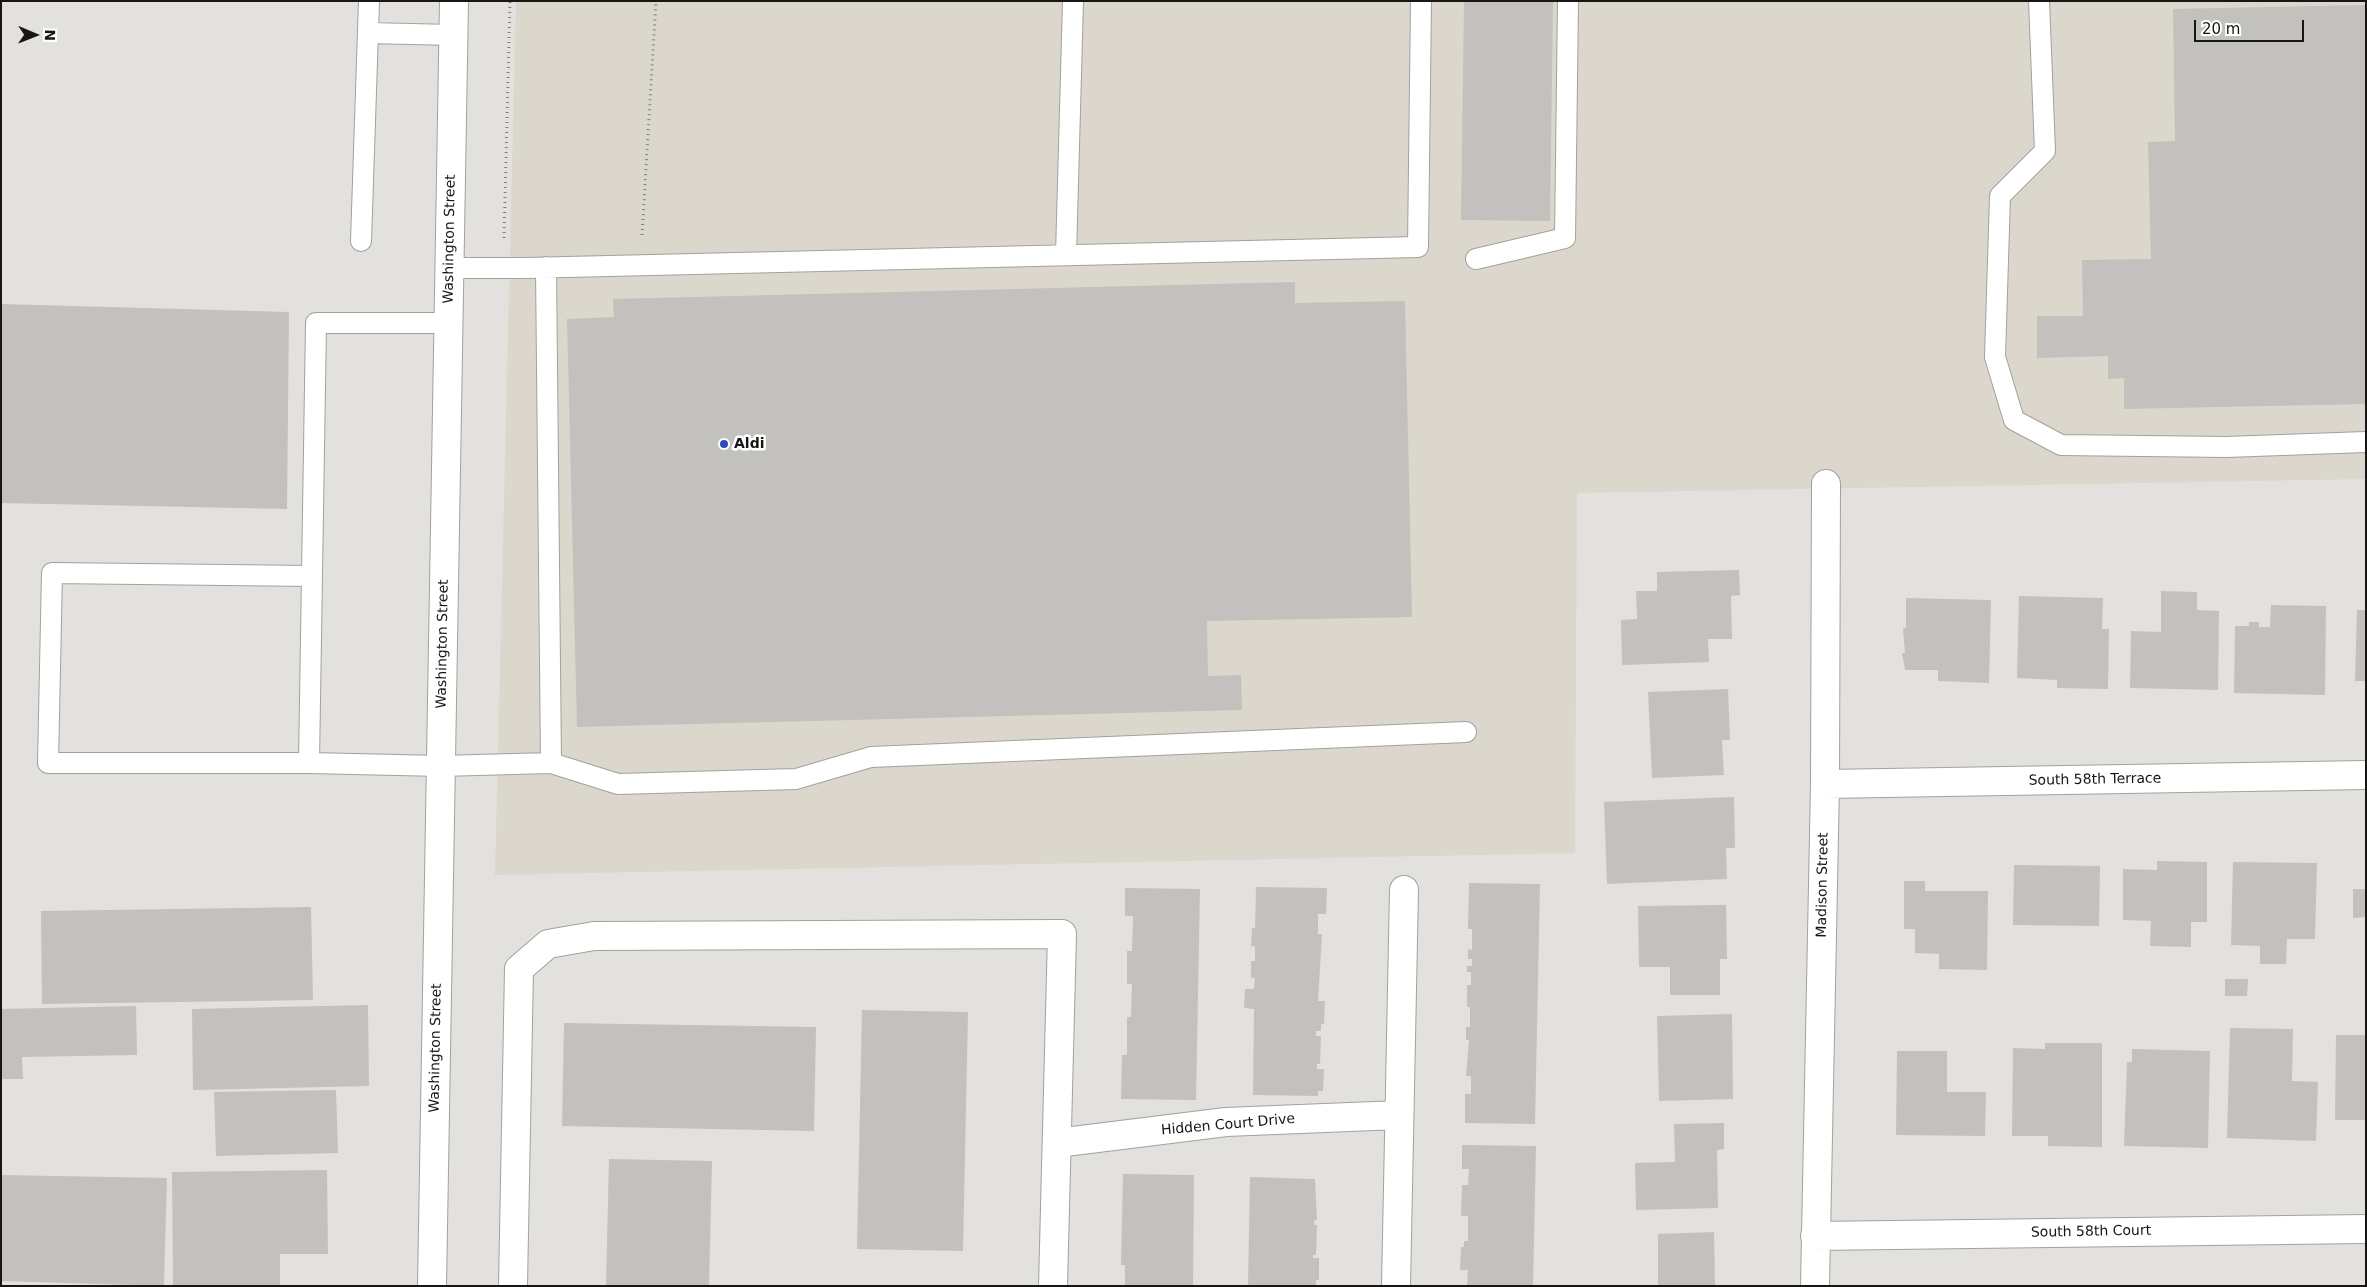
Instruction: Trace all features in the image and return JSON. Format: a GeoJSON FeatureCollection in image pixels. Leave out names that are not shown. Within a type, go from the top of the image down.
{"type":"FeatureCollection","features":[{"type":"Feature","properties":{"kind":"street","name":"Washington Street"},"geometry":{"type":"LineString","coordinates":[[432,1286],[454,1]]}},
{"type":"Feature","properties":{"kind":"street","name":"Madison Street"},"geometry":{"type":"LineString","coordinates":[[1815,1286],[1825,784],[1826,484]]}},
{"type":"Feature","properties":{"kind":"street","name":"South 58th Terrace"},"geometry":{"type":"LineString","coordinates":[[1825,784],[2366,775]]}},
{"type":"Feature","properties":{"kind":"street"},"geometry":{"type":"LineString","coordinates":[[1396,1286],[1404,890]]}},
{"type":"Feature","properties":{"kind":"street"},"geometry":{"type":"LineString","coordinates":[[513,1286],[519,969],[548,944],[594,936],[1062,934],[1053,1286]]}},
{"type":"Feature","properties":{"kind":"street","name":"Hidden Court Drive"},"geometry":{"type":"LineString","coordinates":[[1057,1143],[1226,1122],[1399,1115]]}},
{"type":"Feature","properties":{"kind":"street","name":"South 58th Court"},"geometry":{"type":"LineString","coordinates":[[1816,1236],[2366,1229]]}},
{"type":"Feature","properties":{"kind":"lane"},"geometry":{"type":"LineString","coordinates":[[361,241],[369,1]]}},
{"type":"Feature","properties":{"kind":"lane"},"geometry":{"type":"LineString","coordinates":[[1066,255],[1073,1]]}},
{"type":"Feature","properties":{"kind":"lane"},"geometry":{"type":"LineString","coordinates":[[449,268],[1418,247],[1421,1]]}},
{"type":"Feature","properties":{"kind":"lane"},"geometry":{"type":"LineString","coordinates":[[1476,259],[1565,238],[1568,1]]}},
{"type":"Feature","properties":{"kind":"lane"},"geometry":{"type":"LineString","coordinates":[[2039,1],[2045,151],[2000,196],[1995,357],[2014,420],[2061,445],[2226,447],[2366,442]]}},
{"type":"Feature","properties":{"kind":"lane"},"geometry":{"type":"LineString","coordinates":[[368,33],[453,35]]}},
{"type":"Feature","properties":{"kind":"lane"},"geometry":{"type":"LineString","coordinates":[[546,267],[551,763]]}},
{"type":"Feature","properties":{"kind":"lane"},"geometry":{"type":"LineString","coordinates":[[309,763],[316,323],[448,323]]}},
{"type":"Feature","properties":{"kind":"lane"},"geometry":{"type":"LineString","coordinates":[[312,576],[52,574],[48,763],[309,763],[441,766],[551,763],[618,784],[796,779],[871,757],[1466,732]]}},
{"type":"Feature","properties":{"kind":"path"},"geometry":{"type":"LineString","coordinates":[[504,268],[510,1]]}},
{"type":"Feature","properties":{"kind":"path"},"geometry":{"type":"LineString","coordinates":[[641,265],[656,1]]}},
{"type":"Feature","properties":{"kind":"shaded area"},"geometry":{"type":"Polygon","coordinates":[[[516,1],[2366,1],[2366,479],[1577,493],[1575,853],[495,875],[516,1]]]}},
{"type":"Feature","properties":{"kind":"building"},"geometry":{"type":"Polygon","coordinates":[[[1464,1],[1553,1],[1550,221],[1461,220],[1464,1]]]}},
{"type":"Feature","properties":{"kind":"building"},"geometry":{"type":"Polygon","coordinates":[[[2366,5],[2366,404],[2124,409],[2124,378],[2108,379],[2108,356],[2037,358],[2037,316],[2083,316],[2082,260],[2151,259],[2148,142],[2175,141],[2173,9],[2366,5]]]}},
{"type":"Feature","properties":{"kind":"building"},"geometry":{"type":"Polygon","coordinates":[[[1295,282],[1295,303],[1405,301],[1412,617],[1207,621],[1208,676],[1241,675],[1242,710],[577,727],[567,319],[614,317],[613,299],[1295,282]]]}},
{"type":"Feature","properties":{"kind":"building"},"geometry":{"type":"Polygon","coordinates":[[[1,304],[289,312],[287,509],[1,503],[1,304]]]}},
{"type":"Feature","properties":{"kind":"building"},"geometry":{"type":"Polygon","coordinates":[[[1739,570],[1740,595],[1731,596],[1732,639],[1708,639],[1709,662],[1622,665],[1621,620],[1637,619],[1636,591],[1657,591],[1657,572],[1739,570]]]}},
{"type":"Feature","properties":{"kind":"building"},"geometry":{"type":"Polygon","coordinates":[[[2161,591],[2197,592],[2197,610],[2219,611],[2218,690],[2130,688],[2131,631],[2161,632],[2161,591]]]}},
{"type":"Feature","properties":{"kind":"building"},"geometry":{"type":"Polygon","coordinates":[[[2019,596],[2103,598],[2102,629],[2109,629],[2108,689],[2057,688],[2057,680],[2017,678],[2019,596]]]}},
{"type":"Feature","properties":{"kind":"building"},"geometry":{"type":"Polygon","coordinates":[[[1906,598],[1991,600],[1989,683],[1938,681],[1938,670],[1905,670],[1902,653],[1905,653],[1903,628],[1906,628],[1906,598]]]}},
{"type":"Feature","properties":{"kind":"building"},"geometry":{"type":"Polygon","coordinates":[[[2271,605],[2326,606],[2325,695],[2234,693],[2235,626],[2249,626],[2249,622],[2259,622],[2259,627],[2270,627],[2271,605]]]}},
{"type":"Feature","properties":{"kind":"building"},"geometry":{"type":"Polygon","coordinates":[[[2357,610],[2366,610],[2366,681],[2355,681],[2357,610]]]}},
{"type":"Feature","properties":{"kind":"building"},"geometry":{"type":"Polygon","coordinates":[[[1728,689],[1730,740],[1722,740],[1724,775],[1652,778],[1648,692],[1728,689]]]}},
{"type":"Feature","properties":{"kind":"building"},"geometry":{"type":"Polygon","coordinates":[[[1734,797],[1735,848],[1726,848],[1727,879],[1607,884],[1604,802],[1734,797]]]}},
{"type":"Feature","properties":{"kind":"building"},"geometry":{"type":"Polygon","coordinates":[[[2157,861],[2207,862],[2207,922],[2191,922],[2191,947],[2150,946],[2151,921],[2123,920],[2123,869],[2157,870],[2157,861]]]}},
{"type":"Feature","properties":{"kind":"building"},"geometry":{"type":"Polygon","coordinates":[[[2233,862],[2317,863],[2315,939],[2287,939],[2286,964],[2260,964],[2260,946],[2231,945],[2233,862]]]}},
{"type":"Feature","properties":{"kind":"building"},"geometry":{"type":"Polygon","coordinates":[[[2014,865],[2100,866],[2099,926],[2013,925],[2014,865]]]}},
{"type":"Feature","properties":{"kind":"building"},"geometry":{"type":"Polygon","coordinates":[[[1904,881],[1925,881],[1925,891],[1988,891],[1987,970],[1939,969],[1939,954],[1915,953],[1915,929],[1904,929],[1904,881]]]}},
{"type":"Feature","properties":{"kind":"building"},"geometry":{"type":"Polygon","coordinates":[[[1469,883],[1540,884],[1535,1124],[1465,1123],[1465,1094],[1471,1094],[1471,1076],[1466,1076],[1469,1040],[1466,1040],[1466,1027],[1470,1027],[1470,1007],[1467,1007],[1467,985],[1471,985],[1471,972],[1467,972],[1467,966],[1472,966],[1472,959],[1468,959],[1468,949],[1472,950],[1472,929],[1468,929],[1469,883]]]}},
{"type":"Feature","properties":{"kind":"building"},"geometry":{"type":"Polygon","coordinates":[[[1256,887],[1327,888],[1326,914],[1318,914],[1318,934],[1322,934],[1318,1001],[1325,1001],[1324,1024],[1321,1024],[1321,1031],[1316,1031],[1316,1036],[1321,1036],[1320,1064],[1317,1064],[1317,1069],[1324,1069],[1323,1091],[1318,1091],[1318,1096],[1253,1095],[1254,1009],[1244,1008],[1245,989],[1254,989],[1255,978],[1251,978],[1251,961],[1255,961],[1255,946],[1251,946],[1252,928],[1255,928],[1256,887]]]}},
{"type":"Feature","properties":{"kind":"building"},"geometry":{"type":"Polygon","coordinates":[[[1125,888],[1200,889],[1196,1100],[1121,1099],[1122,1055],[1127,1055],[1127,1017],[1131,1017],[1132,984],[1127,984],[1127,951],[1132,951],[1133,916],[1125,916],[1125,888]]]}},
{"type":"Feature","properties":{"kind":"building"},"geometry":{"type":"Polygon","coordinates":[[[2353,889],[2366,889],[2366,917],[2353,918],[2353,889]]]}},
{"type":"Feature","properties":{"kind":"building"},"geometry":{"type":"Polygon","coordinates":[[[1726,905],[1727,959],[1720,959],[1720,995],[1670,995],[1670,967],[1639,967],[1638,906],[1726,905]]]}},
{"type":"Feature","properties":{"kind":"building"},"geometry":{"type":"Polygon","coordinates":[[[311,907],[313,1000],[42,1004],[41,911],[311,907]]]}},
{"type":"Feature","properties":{"kind":"building"},"geometry":{"type":"Polygon","coordinates":[[[2225,979],[2248,979],[2247,996],[2225,996],[2225,979]]]}},
{"type":"Feature","properties":{"kind":"building"},"geometry":{"type":"Polygon","coordinates":[[[368,1005],[369,1086],[193,1090],[192,1009],[368,1005]]]}},
{"type":"Feature","properties":{"kind":"building"},"geometry":{"type":"Polygon","coordinates":[[[136,1006],[137,1055],[22,1057],[23,1079],[1,1079],[1,1009],[136,1006]]]}},
{"type":"Feature","properties":{"kind":"building"},"geometry":{"type":"Polygon","coordinates":[[[862,1010],[968,1012],[963,1251],[857,1249],[862,1010]]]}},
{"type":"Feature","properties":{"kind":"building"},"geometry":{"type":"Polygon","coordinates":[[[1732,1014],[1733,1099],[1659,1101],[1657,1016],[1732,1014]]]}},
{"type":"Feature","properties":{"kind":"building"},"geometry":{"type":"Polygon","coordinates":[[[564,1023],[816,1027],[814,1131],[562,1126],[564,1023]]]}},
{"type":"Feature","properties":{"kind":"building"},"geometry":{"type":"Polygon","coordinates":[[[2230,1028],[2293,1029],[2292,1081],[2318,1082],[2316,1141],[2227,1138],[2230,1028]]]}},
{"type":"Feature","properties":{"kind":"building"},"geometry":{"type":"Polygon","coordinates":[[[2336,1035],[2366,1035],[2366,1120],[2335,1120],[2336,1035]]]}},
{"type":"Feature","properties":{"kind":"building"},"geometry":{"type":"Polygon","coordinates":[[[2045,1043],[2102,1043],[2102,1147],[2048,1146],[2048,1136],[2012,1136],[2013,1048],[2045,1049],[2045,1043]]]}},
{"type":"Feature","properties":{"kind":"building"},"geometry":{"type":"Polygon","coordinates":[[[2132,1049],[2210,1051],[2208,1148],[2124,1146],[2127,1062],[2132,1062],[2132,1049]]]}},
{"type":"Feature","properties":{"kind":"building"},"geometry":{"type":"Polygon","coordinates":[[[1897,1051],[1947,1051],[1947,1092],[1986,1092],[1985,1136],[1896,1135],[1897,1051]]]}},
{"type":"Feature","properties":{"kind":"building"},"geometry":{"type":"Polygon","coordinates":[[[336,1090],[338,1153],[216,1156],[214,1092],[336,1090]]]}},
{"type":"Feature","properties":{"kind":"building"},"geometry":{"type":"Polygon","coordinates":[[[1724,1123],[1724,1149],[1717,1150],[1718,1208],[1636,1210],[1635,1163],[1675,1162],[1674,1124],[1724,1123]]]}},
{"type":"Feature","properties":{"kind":"building"},"geometry":{"type":"Polygon","coordinates":[[[1462,1145],[1536,1146],[1533,1286],[1467,1286],[1468,1270],[1460,1270],[1461,1247],[1464,1247],[1464,1241],[1468,1241],[1468,1216],[1461,1216],[1462,1185],[1468,1185],[1469,1169],[1462,1169],[1462,1145]]]}},
{"type":"Feature","properties":{"kind":"building"},"geometry":{"type":"Polygon","coordinates":[[[609,1159],[712,1161],[709,1286],[606,1286],[609,1159]]]}},
{"type":"Feature","properties":{"kind":"building"},"geometry":{"type":"Polygon","coordinates":[[[327,1170],[328,1254],[280,1254],[280,1286],[173,1286],[172,1172],[327,1170]]]}},
{"type":"Feature","properties":{"kind":"building"},"geometry":{"type":"Polygon","coordinates":[[[1123,1174],[1194,1175],[1193,1286],[1125,1286],[1125,1265],[1121,1265],[1123,1174]]]}},
{"type":"Feature","properties":{"kind":"building"},"geometry":{"type":"Polygon","coordinates":[[[1,1175],[167,1178],[164,1286],[1,1281],[1,1175]]]}},
{"type":"Feature","properties":{"kind":"building"},"geometry":{"type":"Polygon","coordinates":[[[1250,1177],[1315,1179],[1317,1220],[1314,1220],[1314,1225],[1317,1225],[1316,1255],[1313,1255],[1313,1258],[1319,1258],[1319,1280],[1316,1280],[1316,1286],[1248,1286],[1250,1177]]]}},
{"type":"Feature","properties":{"kind":"building"},"geometry":{"type":"Polygon","coordinates":[[[1714,1232],[1715,1286],[1658,1286],[1658,1234],[1714,1232]]]}},
{"type":"Feature","properties":{"kind":"place","name":"Aldi"},"geometry":{"type":"Point","coordinates":[724,444]}}]}
